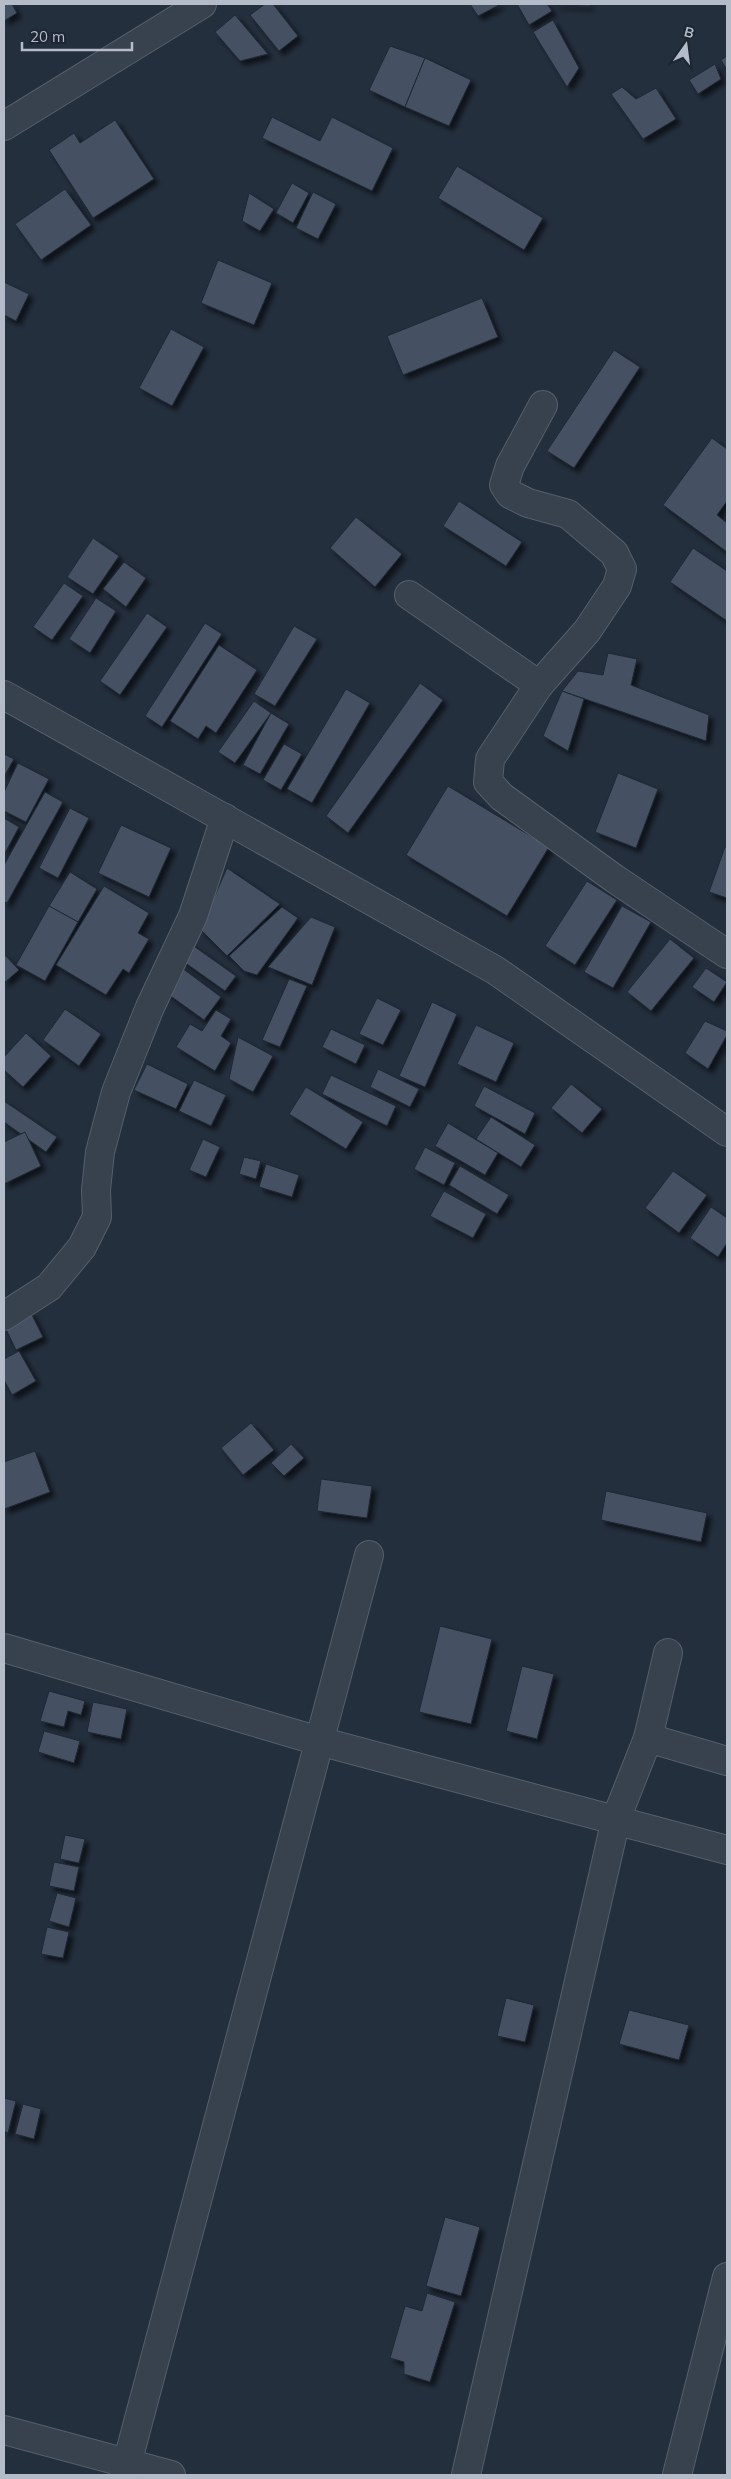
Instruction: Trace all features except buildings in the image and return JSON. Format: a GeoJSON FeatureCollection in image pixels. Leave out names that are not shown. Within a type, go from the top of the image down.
{"type":"FeatureCollection","features":[{"type":"Feature","properties":{"kind":"street"},"geometry":{"type":"LineString","coordinates":[[4,126],[202,4]]}},
{"type":"Feature","properties":{"kind":"street"},"geometry":{"type":"LineString","coordinates":[[543,405],[510,466],[504,485],[510,494],[528,503],[568,514],[614,553],[622,569],[617,586],[586,631],[540,686],[490,759],[488,782],[502,797],[614,879],[727,954]]}},
{"type":"Feature","properties":{"kind":"street"},"geometry":{"type":"LineString","coordinates":[[409,595],[540,686]]}},
{"type":"Feature","properties":{"kind":"street"},"geometry":{"type":"LineString","coordinates":[[4,695],[495,970],[727,1132]]}},
{"type":"Feature","properties":{"kind":"street"},"geometry":{"type":"LineString","coordinates":[[4,1316],[49,1287],[82,1247],[97,1217],[96,1190],[100,1152],[116,1092],[150,1007],[193,916],[225,818]]}},
{"type":"Feature","properties":{"kind":"street"},"geometry":{"type":"LineString","coordinates":[[126,2470],[318,1740],[369,1555]]}},
{"type":"Feature","properties":{"kind":"street"},"geometry":{"type":"LineString","coordinates":[[5,1652],[318,1740],[727,1850]]}},
{"type":"Feature","properties":{"kind":"street"},"geometry":{"type":"LineString","coordinates":[[466,2475],[616,1819],[648,1738],[668,1653]]}},
{"type":"Feature","properties":{"kind":"street"},"geometry":{"type":"LineString","coordinates":[[648,1738],[727,1761]]}},
{"type":"Feature","properties":{"kind":"street"},"geometry":{"type":"LineString","coordinates":[[677,2475],[727,2277]]}},
{"type":"Feature","properties":{"kind":"street"},"geometry":{"type":"LineString","coordinates":[[4,2430],[126,2470],[171,2475]]}}]}
